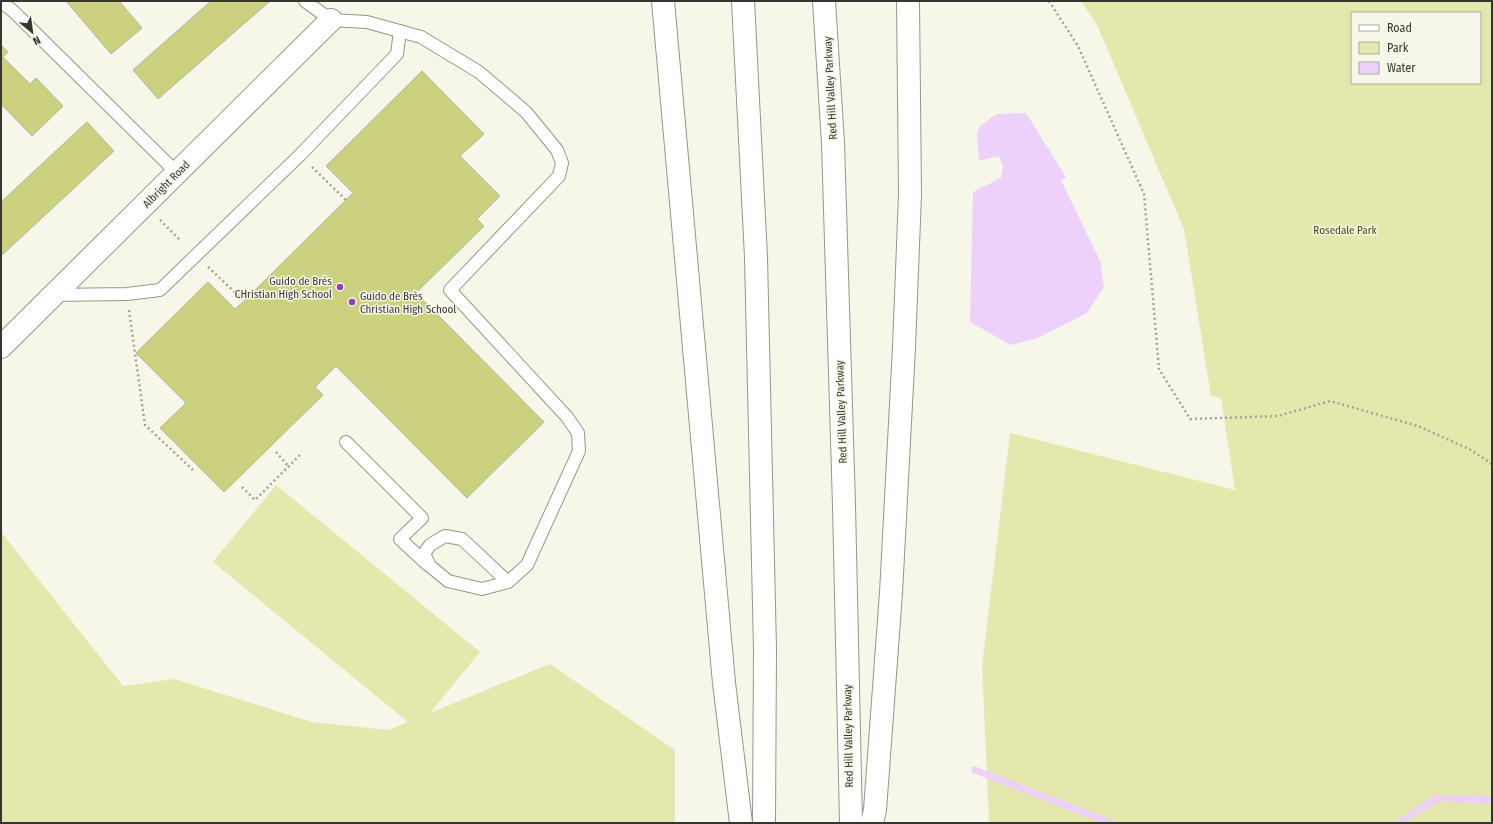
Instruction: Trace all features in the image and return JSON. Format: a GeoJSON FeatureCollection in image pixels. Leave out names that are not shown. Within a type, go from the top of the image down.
{"type":"FeatureCollection","features":[{"type":"Feature","properties":{"kind":"main road"},"geometry":{"type":"LineString","coordinates":[[663,1],[724,683],[741,823]]}},
{"type":"Feature","properties":{"kind":"main road"},"geometry":{"type":"LineString","coordinates":[[743,1],[756,258],[765,649],[764,823]]}},
{"type":"Feature","properties":{"kind":"main road","name":"Red Hill Valley Parkway"},"geometry":{"type":"LineString","coordinates":[[824,1],[833,143],[851,823]]}},
{"type":"Feature","properties":{"kind":"main road"},"geometry":{"type":"LineString","coordinates":[[872,823],[875,810],[891,593],[904,348],[910,194],[908,1]]}},
{"type":"Feature","properties":{"kind":"main road","name":"Albright Road"},"geometry":{"type":"LineString","coordinates":[[1,347],[331,20]]}},
{"type":"Feature","properties":{"kind":"lane"},"geometry":{"type":"LineString","coordinates":[[305,1],[331,20],[367,22],[421,37],[479,72],[526,112],[557,150],[562,163],[559,176],[450,290],[567,417],[578,433],[579,451],[527,565],[508,582],[482,589],[448,582],[400,539],[422,518],[346,442]]}},
{"type":"Feature","properties":{"kind":"lane"},"geometry":{"type":"LineString","coordinates":[[1,2],[13,11],[176,173]]}},
{"type":"Feature","properties":{"kind":"lane"},"geometry":{"type":"LineString","coordinates":[[53,295],[127,294],[160,290],[300,155],[397,54],[400,31]]}},
{"type":"Feature","properties":{"kind":"lane"},"geometry":{"type":"LineString","coordinates":[[430,566],[424,554],[430,544],[445,536],[462,539],[508,582]]}},
{"type":"Feature","properties":{"kind":"path"},"geometry":{"type":"LineString","coordinates":[[1049,1],[1078,46],[1144,194],[1159,369],[1190,419],[1278,416],[1330,401],[1418,426],[1469,449],[1492,464]]}},
{"type":"Feature","properties":{"kind":"path"},"geometry":{"type":"LineString","coordinates":[[308,163],[346,200]]}},
{"type":"Feature","properties":{"kind":"path"},"geometry":{"type":"LineString","coordinates":[[145,205],[181,241]]}},
{"type":"Feature","properties":{"kind":"path"},"geometry":{"type":"LineString","coordinates":[[205,264],[244,301]]}},
{"type":"Feature","properties":{"kind":"path"},"geometry":{"type":"LineString","coordinates":[[129,306],[145,425],[193,470]]}},
{"type":"Feature","properties":{"kind":"path"},"geometry":{"type":"LineString","coordinates":[[276,452],[289,467]]}},
{"type":"Feature","properties":{"kind":"path"},"geometry":{"type":"LineString","coordinates":[[242,487],[254,500],[300,455]]}},
{"type":"Feature","properties":{"kind":"green space","name":"Rosedale Park"},"geometry":{"type":"Polygon","coordinates":[[[1081,1],[1492,1],[1492,823],[989,823],[982,666],[1010,433],[1235,490],[1221,398],[1211,396],[1184,229],[1097,25],[1081,1]]]}},
{"type":"Feature","properties":{"kind":"green space"},"geometry":{"type":"Polygon","coordinates":[[[276,485],[480,652],[430,713],[550,664],[675,750],[675,823],[1,823],[1,532],[123,686],[174,679],[312,722],[388,730],[408,722],[213,562],[276,485]]]}},
{"type":"Feature","properties":{"kind":"water"},"geometry":{"type":"Polygon","coordinates":[[[1026,113],[1066,177],[1061,180],[1100,261],[1104,287],[1087,313],[1038,338],[1011,345],[970,322],[973,192],[1001,178],[1003,167],[999,156],[979,161],[977,132],[980,126],[997,114],[1026,113]]]}},
{"type":"Feature","properties":{"kind":"building"},"geometry":{"type":"Polygon","coordinates":[[[66,1],[119,1],[142,28],[111,54],[66,1]]]}},
{"type":"Feature","properties":{"kind":"building"},"geometry":{"type":"Polygon","coordinates":[[[211,1],[270,1],[158,99],[133,70],[211,1]]]}},
{"type":"Feature","properties":{"kind":"building"},"geometry":{"type":"Polygon","coordinates":[[[1,45],[8,52],[3,57],[30,84],[36,78],[63,106],[32,136],[1,104],[1,45]]]}},
{"type":"Feature","properties":{"kind":"building","name":"Guido de Brès CHristian High School"},"geometry":{"type":"Polygon","coordinates":[[[422,71],[484,134],[460,156],[500,196],[477,219],[484,226],[416,293],[544,422],[467,498],[336,366],[315,387],[323,395],[224,492],[160,428],[186,403],[136,353],[208,282],[235,309],[244,301],[353,193],[326,166],[422,71]]]}},
{"type":"Feature","properties":{"kind":"building"},"geometry":{"type":"Polygon","coordinates":[[[87,122],[114,151],[1,256],[1,202],[87,122]]]}},
{"type":"Feature","properties":{"kind":"waterway"},"geometry":{"type":"LineString","coordinates":[[975,770],[1111,823]]}},
{"type":"Feature","properties":{"kind":"waterway"},"geometry":{"type":"LineString","coordinates":[[1399,823],[1437,798],[1492,800]]}},
{"type":"Feature","properties":{"kind":"place","name":"Guido de Brès CHristian High School"},"geometry":{"type":"Point","coordinates":[340,287]}},
{"type":"Feature","properties":{"kind":"place","name":"Guido de Brès Christian High School"},"geometry":{"type":"Point","coordinates":[352,302]}}]}
